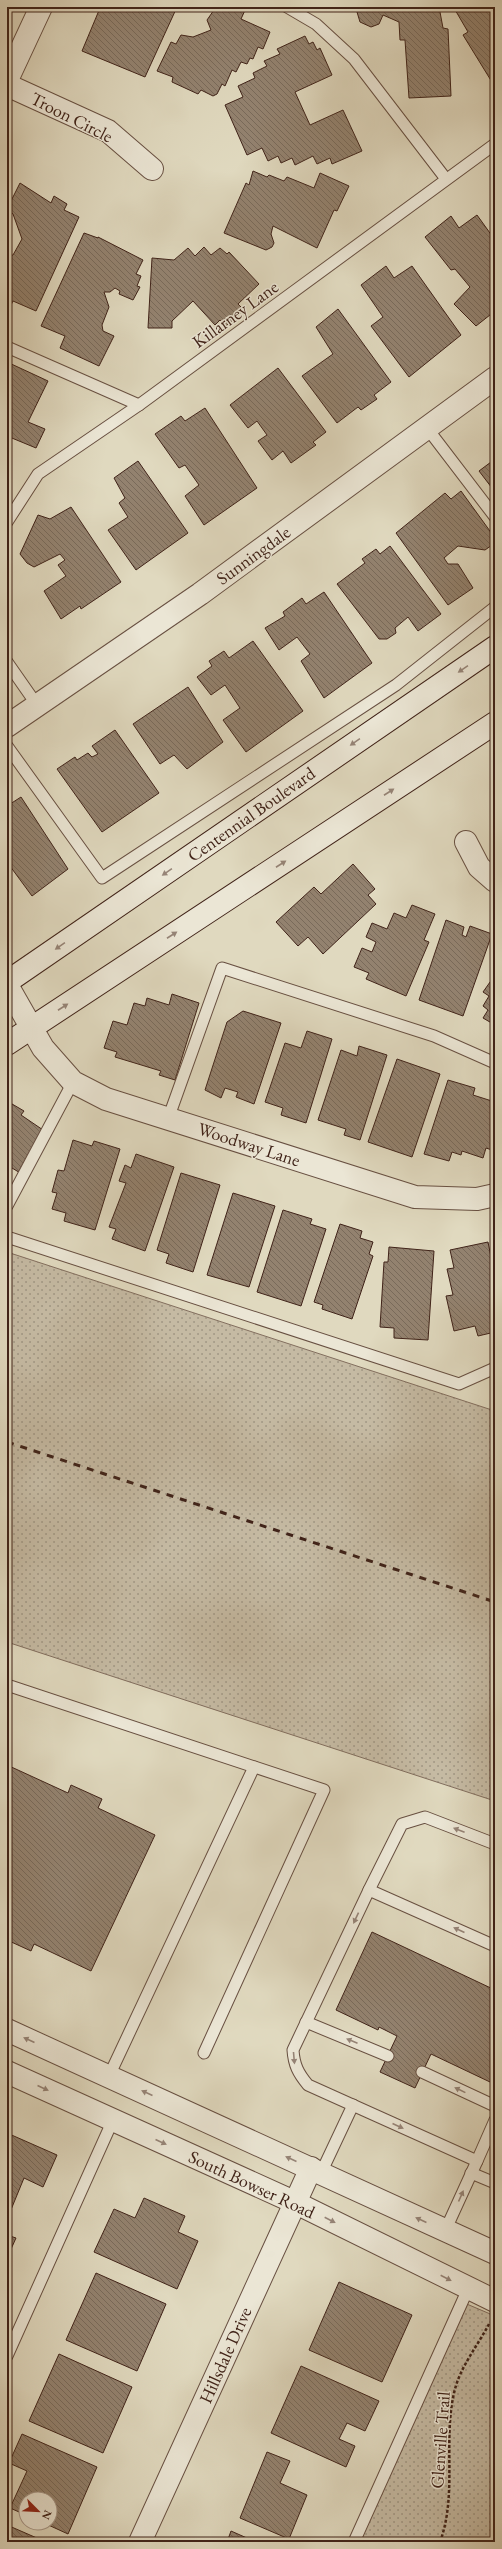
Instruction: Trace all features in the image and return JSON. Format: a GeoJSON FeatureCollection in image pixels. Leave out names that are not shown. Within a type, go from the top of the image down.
{"type":"FeatureCollection","features":[{"type":"Feature","properties":{"kind":"street"},"geometry":{"type":"LineString","coordinates":[[7,80],[41,7]]}},
{"type":"Feature","properties":{"kind":"street","name":"Troon Circle"},"geometry":{"type":"LineString","coordinates":[[7,85],[108,131],[152,169]]}},
{"type":"Feature","properties":{"kind":"street","name":"Sunningdale"},"geometry":{"type":"LineString","coordinates":[[7,726],[200,594],[495,378]]}},
{"type":"Feature","properties":{"kind":"street","name":"Centennial Boulevard"},"geometry":{"type":"LineString","coordinates":[[7,982],[495,647]]}},
{"type":"Feature","properties":{"kind":"street"},"geometry":{"type":"LineString","coordinates":[[7,1044],[495,723]]}},
{"type":"Feature","properties":{"kind":"street"},"geometry":{"type":"LineString","coordinates":[[466,842],[479,868],[495,881]]}},
{"type":"Feature","properties":{"kind":"street","name":"Woodway Lane"},"geometry":{"type":"LineString","coordinates":[[7,985],[43,1048],[73,1082],[106,1099],[415,1197],[477,1199],[495,1195]]}},
{"type":"Feature","properties":{"kind":"street"},"geometry":{"type":"LineString","coordinates":[[7,2030],[495,2253]]}},
{"type":"Feature","properties":{"kind":"street","name":"South Bowser Road"},"geometry":{"type":"LineString","coordinates":[[7,2072],[294,2202],[495,2301]]}},
{"type":"Feature","properties":{"kind":"street","name":"Hillsdale Drive"},"geometry":{"type":"LineString","coordinates":[[140,2542],[294,2202],[316,2170]]}},
{"type":"Feature","properties":{"kind":"lane"},"geometry":{"type":"LineString","coordinates":[[287,7],[316,24],[354,59],[446,179]]}},
{"type":"Feature","properties":{"kind":"lane","name":"Killarney Lane"},"geometry":{"type":"LineString","coordinates":[[7,522],[38,474],[139,405],[495,144]]}},
{"type":"Feature","properties":{"kind":"lane"},"geometry":{"type":"LineString","coordinates":[[7,347],[139,405]]}},
{"type":"Feature","properties":{"kind":"lane"},"geometry":{"type":"LineString","coordinates":[[427,428],[495,517]]}},
{"type":"Feature","properties":{"kind":"lane"},"geometry":{"type":"LineString","coordinates":[[7,746],[102,878],[396,684],[495,607]]}},
{"type":"Feature","properties":{"kind":"lane"},"geometry":{"type":"LineString","coordinates":[[7,662],[37,705]]}},
{"type":"Feature","properties":{"kind":"lane"},"geometry":{"type":"LineString","coordinates":[[168,1119],[222,968],[434,1036],[495,1063]]}},
{"type":"Feature","properties":{"kind":"lane"},"geometry":{"type":"LineString","coordinates":[[7,1206],[73,1082]]}},
{"type":"Feature","properties":{"kind":"lane"},"geometry":{"type":"LineString","coordinates":[[7,1237],[459,1384],[495,1368]]}},
{"type":"Feature","properties":{"kind":"lane"},"geometry":{"type":"LineString","coordinates":[[7,1685],[324,1790],[204,2053]]}},
{"type":"Feature","properties":{"kind":"lane"},"geometry":{"type":"LineString","coordinates":[[109,2076],[254,1767]]}},
{"type":"Feature","properties":{"kind":"lane"},"geometry":{"type":"LineString","coordinates":[[477,2161],[308,2085],[299,2074],[294,2063],[293,2050],[402,1824],[425,1817],[495,1844]]}},
{"type":"Feature","properties":{"kind":"lane"},"geometry":{"type":"LineString","coordinates":[[369,1890],[495,1946]]}},
{"type":"Feature","properties":{"kind":"lane"},"geometry":{"type":"LineString","coordinates":[[306,2022],[388,2056]]}},
{"type":"Feature","properties":{"kind":"lane"},"geometry":{"type":"LineString","coordinates":[[422,2072],[495,2106]]}},
{"type":"Feature","properties":{"kind":"lane"},"geometry":{"type":"LineString","coordinates":[[316,2170],[353,2105]]}},
{"type":"Feature","properties":{"kind":"lane"},"geometry":{"type":"LineString","coordinates":[[7,2356],[113,2120]]}},
{"type":"Feature","properties":{"kind":"lane"},"geometry":{"type":"LineString","coordinates":[[445,2231],[495,2120]]}},
{"type":"Feature","properties":{"kind":"lane"},"geometry":{"type":"LineString","coordinates":[[471,2173],[495,2183]]}},
{"type":"Feature","properties":{"kind":"lane"},"geometry":{"type":"LineString","coordinates":[[354,2542],[468,2289]]}},
{"type":"Feature","properties":{"kind":"path","name":"Glenville Trail"},"geometry":{"type":"LineString","coordinates":[[440,2542],[449,2497],[451,2420],[455,2390],[462,2369],[489,2324]]}},
{"type":"Feature","properties":{"kind":"shaded area"},"geometry":{"type":"Polygon","coordinates":[[[7,1252],[495,1411],[495,1801],[7,1642],[7,1252]]]}},
{"type":"Feature","properties":{"kind":"shaded area"},"geometry":{"type":"Polygon","coordinates":[[[462,2302],[495,2316],[494,2542],[354,2542],[462,2302]]]}},
{"type":"Feature","properties":{"kind":"building"},"geometry":{"type":"Polygon","coordinates":[[[177,7],[145,77],[82,51],[100,8],[177,7]]]}},
{"type":"Feature","properties":{"kind":"building"},"geometry":{"type":"Polygon","coordinates":[[[216,7],[246,8],[241,19],[270,32],[263,49],[258,47],[253,59],[250,58],[247,64],[241,62],[236,72],[232,70],[225,86],[222,84],[217,94],[213,96],[201,90],[198,94],[172,82],[173,77],[157,71],[171,42],[176,44],[181,35],[193,37],[211,30],[207,20],[216,7]]]}},
{"type":"Feature","properties":{"kind":"building"},"geometry":{"type":"Polygon","coordinates":[[[359,7],[442,7],[440,12],[443,28],[448,29],[451,96],[409,98],[405,40],[400,40],[399,22],[383,15],[379,24],[371,27],[360,22],[357,12],[359,7]]]}},
{"type":"Feature","properties":{"kind":"building"},"geometry":{"type":"Polygon","coordinates":[[[495,7],[495,87],[463,35],[468,32],[454,8],[495,7]]]}},
{"type":"Feature","properties":{"kind":"building"},"geometry":{"type":"Polygon","coordinates":[[[305,36],[309,44],[313,42],[317,50],[320,48],[332,75],[295,92],[310,125],[343,110],[362,151],[332,164],[330,158],[317,164],[313,156],[295,165],[292,158],[281,163],[278,156],[268,161],[262,148],[247,155],[225,105],[243,97],[238,86],[255,78],[253,73],[267,66],[264,61],[280,54],[277,49],[305,36]]]}},
{"type":"Feature","properties":{"kind":"building"},"geometry":{"type":"Polygon","coordinates":[[[253,171],[267,177],[269,175],[284,181],[287,177],[314,188],[320,173],[349,186],[337,211],[334,210],[317,248],[273,226],[271,234],[274,243],[272,247],[266,250],[224,233],[246,183],[249,185],[253,171]]]}},
{"type":"Feature","properties":{"kind":"building"},"geometry":{"type":"Polygon","coordinates":[[[20,183],[51,203],[54,196],[67,204],[64,210],[79,217],[36,311],[13,301],[11,305],[7,303],[7,257],[13,255],[22,239],[13,214],[7,209],[20,183]]]}},
{"type":"Feature","properties":{"kind":"building"},"geometry":{"type":"Polygon","coordinates":[[[477,215],[495,240],[495,311],[476,326],[454,304],[470,287],[455,269],[451,270],[425,237],[451,216],[459,228],[477,215]]]}},
{"type":"Feature","properties":{"kind":"building"},"geometry":{"type":"Polygon","coordinates":[[[84,233],[98,237],[143,260],[136,274],[141,276],[137,286],[140,287],[133,300],[119,294],[120,291],[115,288],[110,292],[104,292],[109,307],[102,325],[103,331],[114,336],[99,366],[60,348],[65,336],[41,326],[84,233]]]}},
{"type":"Feature","properties":{"kind":"building"},"geometry":{"type":"Polygon","coordinates":[[[204,247],[211,255],[220,248],[227,254],[229,252],[259,284],[238,304],[244,310],[226,326],[220,320],[215,325],[193,301],[172,321],[172,328],[148,328],[152,258],[174,260],[188,248],[195,256],[204,247]]]}},
{"type":"Feature","properties":{"kind":"building"},"geometry":{"type":"Polygon","coordinates":[[[386,266],[394,278],[412,266],[461,335],[409,377],[371,326],[383,317],[361,285],[386,266]]]}},
{"type":"Feature","properties":{"kind":"building"},"geometry":{"type":"Polygon","coordinates":[[[338,309],[391,382],[374,395],[377,399],[361,410],[358,407],[337,423],[302,376],[333,354],[316,327],[338,309]]]}},
{"type":"Feature","properties":{"kind":"building"},"geometry":{"type":"Polygon","coordinates":[[[7,362],[48,381],[28,422],[45,429],[36,448],[7,436],[7,362]]]}},
{"type":"Feature","properties":{"kind":"building"},"geometry":{"type":"Polygon","coordinates":[[[278,368],[326,432],[313,442],[316,445],[291,463],[283,451],[272,460],[258,441],[267,435],[257,421],[248,428],[230,405],[278,368]]]}},
{"type":"Feature","properties":{"kind":"building"},"geometry":{"type":"Polygon","coordinates":[[[205,408],[257,488],[204,525],[185,496],[199,485],[185,465],[179,468],[155,434],[181,416],[185,421],[205,408]]]}},
{"type":"Feature","properties":{"kind":"building"},"geometry":{"type":"Polygon","coordinates":[[[495,459],[495,492],[479,471],[495,459]]]}},
{"type":"Feature","properties":{"kind":"building"},"geometry":{"type":"Polygon","coordinates":[[[138,461],[188,533],[136,570],[108,530],[128,517],[119,503],[125,498],[114,478],[138,461]]]}},
{"type":"Feature","properties":{"kind":"building"},"geometry":{"type":"Polygon","coordinates":[[[461,491],[495,538],[495,543],[485,550],[458,546],[444,558],[448,564],[458,564],[473,588],[448,605],[396,533],[445,493],[451,499],[461,491]]]}},
{"type":"Feature","properties":{"kind":"building"},"geometry":{"type":"Polygon","coordinates":[[[71,507],[121,582],[81,609],[80,606],[61,619],[44,591],[66,576],[58,565],[65,560],[60,554],[34,567],[27,563],[20,554],[38,515],[50,519],[71,507]]]}},
{"type":"Feature","properties":{"kind":"building"},"geometry":{"type":"Polygon","coordinates":[[[390,546],[441,614],[418,631],[408,617],[395,628],[396,633],[387,639],[379,639],[337,584],[365,563],[362,559],[376,549],[380,554],[390,546]]]}},
{"type":"Feature","properties":{"kind":"building"},"geometry":{"type":"Polygon","coordinates":[[[324,592],[372,663],[324,698],[301,661],[310,654],[297,637],[279,650],[265,628],[285,616],[283,612],[302,598],[306,604],[324,592]]]}},
{"type":"Feature","properties":{"kind":"building"},"geometry":{"type":"Polygon","coordinates":[[[253,641],[303,711],[246,752],[223,720],[240,708],[225,685],[211,695],[197,677],[212,666],[209,661],[224,651],[229,658],[253,641]]]}},
{"type":"Feature","properties":{"kind":"building"},"geometry":{"type":"Polygon","coordinates":[[[188,687],[223,742],[187,769],[174,755],[160,764],[133,724],[188,687]]]}},
{"type":"Feature","properties":{"kind":"building"},"geometry":{"type":"Polygon","coordinates":[[[115,730],[159,793],[102,832],[57,769],[75,757],[77,760],[88,753],[92,757],[98,754],[92,746],[115,730]]]}},
{"type":"Feature","properties":{"kind":"building"},"geometry":{"type":"Polygon","coordinates":[[[21,797],[68,869],[32,896],[7,862],[7,806],[21,797]]]}},
{"type":"Feature","properties":{"kind":"building"},"geometry":{"type":"Polygon","coordinates":[[[353,864],[375,889],[368,895],[376,904],[323,954],[308,937],[298,946],[276,922],[314,887],[321,894],[353,864]]]}},
{"type":"Feature","properties":{"kind":"building"},"geometry":{"type":"Polygon","coordinates":[[[412,905],[435,914],[424,940],[429,942],[406,996],[366,979],[369,973],[354,967],[362,948],[372,952],[376,942],[366,937],[372,923],[387,929],[394,913],[406,918],[412,905]]]}},
{"type":"Feature","properties":{"kind":"building"},"geometry":{"type":"Polygon","coordinates":[[[446,920],[464,927],[462,935],[466,937],[470,926],[492,934],[463,1016],[419,1000],[446,920]]]}},
{"type":"Feature","properties":{"kind":"building"},"geometry":{"type":"Polygon","coordinates":[[[495,975],[495,1025],[483,1018],[488,1010],[483,1006],[489,996],[483,992],[495,975]]]}},
{"type":"Feature","properties":{"kind":"building"},"geometry":{"type":"Polygon","coordinates":[[[172,994],[199,1003],[175,1080],[159,1075],[161,1071],[115,1057],[117,1052],[104,1048],[113,1021],[127,1025],[134,1003],[145,1006],[147,998],[169,1005],[172,994]]]}},
{"type":"Feature","properties":{"kind":"building"},"geometry":{"type":"Polygon","coordinates":[[[243,1011],[281,1023],[254,1104],[236,1097],[238,1092],[225,1088],[221,1098],[205,1090],[227,1022],[243,1011]]]}},
{"type":"Feature","properties":{"kind":"building"},"geometry":{"type":"Polygon","coordinates":[[[307,1031],[332,1039],[306,1123],[281,1115],[283,1108],[265,1102],[285,1043],[301,1048],[307,1031]]]}},
{"type":"Feature","properties":{"kind":"building"},"geometry":{"type":"Polygon","coordinates":[[[359,1046],[387,1055],[360,1140],[344,1135],[346,1129],[318,1120],[341,1050],[357,1056],[359,1046]]]}},
{"type":"Feature","properties":{"kind":"building"},"geometry":{"type":"Polygon","coordinates":[[[397,1059],[440,1074],[412,1157],[368,1142],[397,1059]]]}},
{"type":"Feature","properties":{"kind":"building"},"geometry":{"type":"Polygon","coordinates":[[[448,1080],[475,1088],[473,1095],[495,1102],[495,1151],[486,1148],[483,1158],[462,1151],[461,1155],[452,1152],[449,1161],[424,1154],[448,1080]]]}},
{"type":"Feature","properties":{"kind":"building"},"geometry":{"type":"Polygon","coordinates":[[[7,1101],[24,1111],[21,1115],[46,1132],[22,1174],[7,1165],[7,1101]]]}},
{"type":"Feature","properties":{"kind":"building"},"geometry":{"type":"Polygon","coordinates":[[[73,1140],[92,1146],[94,1141],[120,1149],[95,1230],[64,1221],[66,1213],[52,1209],[57,1193],[52,1192],[58,1170],[64,1171],[73,1140]]]}},
{"type":"Feature","properties":{"kind":"building"},"geometry":{"type":"Polygon","coordinates":[[[136,1154],[174,1167],[145,1251],[112,1239],[116,1229],[109,1227],[126,1183],[119,1181],[125,1165],[131,1168],[136,1154]]]}},
{"type":"Feature","properties":{"kind":"building"},"geometry":{"type":"Polygon","coordinates":[[[181,1173],[220,1185],[193,1272],[166,1263],[169,1254],[157,1250],[181,1173]]]}},
{"type":"Feature","properties":{"kind":"building"},"geometry":{"type":"Polygon","coordinates":[[[233,1193],[275,1206],[249,1287],[207,1275],[233,1193]]]}},
{"type":"Feature","properties":{"kind":"building"},"geometry":{"type":"Polygon","coordinates":[[[283,1210],[312,1219],[310,1224],[326,1229],[301,1306],[257,1292],[283,1210]]]}},
{"type":"Feature","properties":{"kind":"building"},"geometry":{"type":"Polygon","coordinates":[[[340,1224],[362,1231],[360,1238],[373,1242],[369,1254],[373,1256],[352,1319],[322,1309],[323,1305],[314,1302],[340,1224]]]}},
{"type":"Feature","properties":{"kind":"building"},"geometry":{"type":"Polygon","coordinates":[[[488,1242],[495,1277],[495,1332],[478,1336],[475,1326],[454,1331],[446,1296],[453,1295],[447,1269],[454,1268],[450,1250],[488,1242]]]}},
{"type":"Feature","properties":{"kind":"building"},"geometry":{"type":"Polygon","coordinates":[[[389,1247],[434,1251],[428,1340],[394,1338],[394,1328],[380,1327],[384,1262],[388,1262],[389,1247]]]}},
{"type":"Feature","properties":{"kind":"building"},"geometry":{"type":"Polygon","coordinates":[[[7,1765],[68,1793],[71,1785],[102,1799],[98,1808],[155,1835],[91,1971],[34,1944],[31,1951],[7,1940],[7,1765]]]}},
{"type":"Feature","properties":{"kind":"building"},"geometry":{"type":"Polygon","coordinates":[[[372,1932],[495,1990],[495,2072],[490,2082],[431,2054],[415,2088],[380,2072],[397,2036],[379,2027],[378,2030],[336,2010],[372,1932]]]}},
{"type":"Feature","properties":{"kind":"building"},"geometry":{"type":"Polygon","coordinates":[[[7,2133],[57,2155],[43,2187],[24,2178],[8,2217],[7,2133]]]}},
{"type":"Feature","properties":{"kind":"building"},"geometry":{"type":"Polygon","coordinates":[[[144,2198],[185,2216],[178,2232],[198,2241],[177,2289],[94,2252],[114,2209],[135,2218],[144,2198]]]}},
{"type":"Feature","properties":{"kind":"building"},"geometry":{"type":"Polygon","coordinates":[[[7,2235],[16,2238],[7,2258],[7,2235]]]}},
{"type":"Feature","properties":{"kind":"building"},"geometry":{"type":"Polygon","coordinates":[[[96,2273],[166,2304],[137,2371],[66,2340],[96,2273]]]}},
{"type":"Feature","properties":{"kind":"building"},"geometry":{"type":"Polygon","coordinates":[[[339,2282],[412,2315],[382,2382],[309,2350],[339,2282]]]}},
{"type":"Feature","properties":{"kind":"building"},"geometry":{"type":"Polygon","coordinates":[[[59,2354],[132,2387],[103,2453],[29,2421],[59,2354]]]}},
{"type":"Feature","properties":{"kind":"building"},"geometry":{"type":"Polygon","coordinates":[[[301,2366],[379,2401],[365,2431],[347,2423],[339,2439],[355,2446],[346,2467],[271,2433],[301,2366]]]}},
{"type":"Feature","properties":{"kind":"building"},"geometry":{"type":"Polygon","coordinates":[[[22,2434],[97,2467],[68,2534],[58,2529],[58,2491],[18,2491],[18,2512],[10,2508],[27,2471],[9,2463],[22,2434]]]}},
{"type":"Feature","properties":{"kind":"building"},"geometry":{"type":"Polygon","coordinates":[[[267,2452],[290,2461],[280,2483],[307,2495],[289,2539],[240,2518],[267,2452]]]}},
{"type":"Feature","properties":{"kind":"building"},"geometry":{"type":"Polygon","coordinates":[[[7,2525],[46,2542],[7,2542],[7,2525]]]}},
{"type":"Feature","properties":{"kind":"building"},"geometry":{"type":"Polygon","coordinates":[[[231,2531],[256,2542],[227,2542],[231,2531]]]}},
{"type":"Feature","properties":{"kind":"railway"},"geometry":{"type":"LineString","coordinates":[[7,1442],[495,1602]]}}]}
